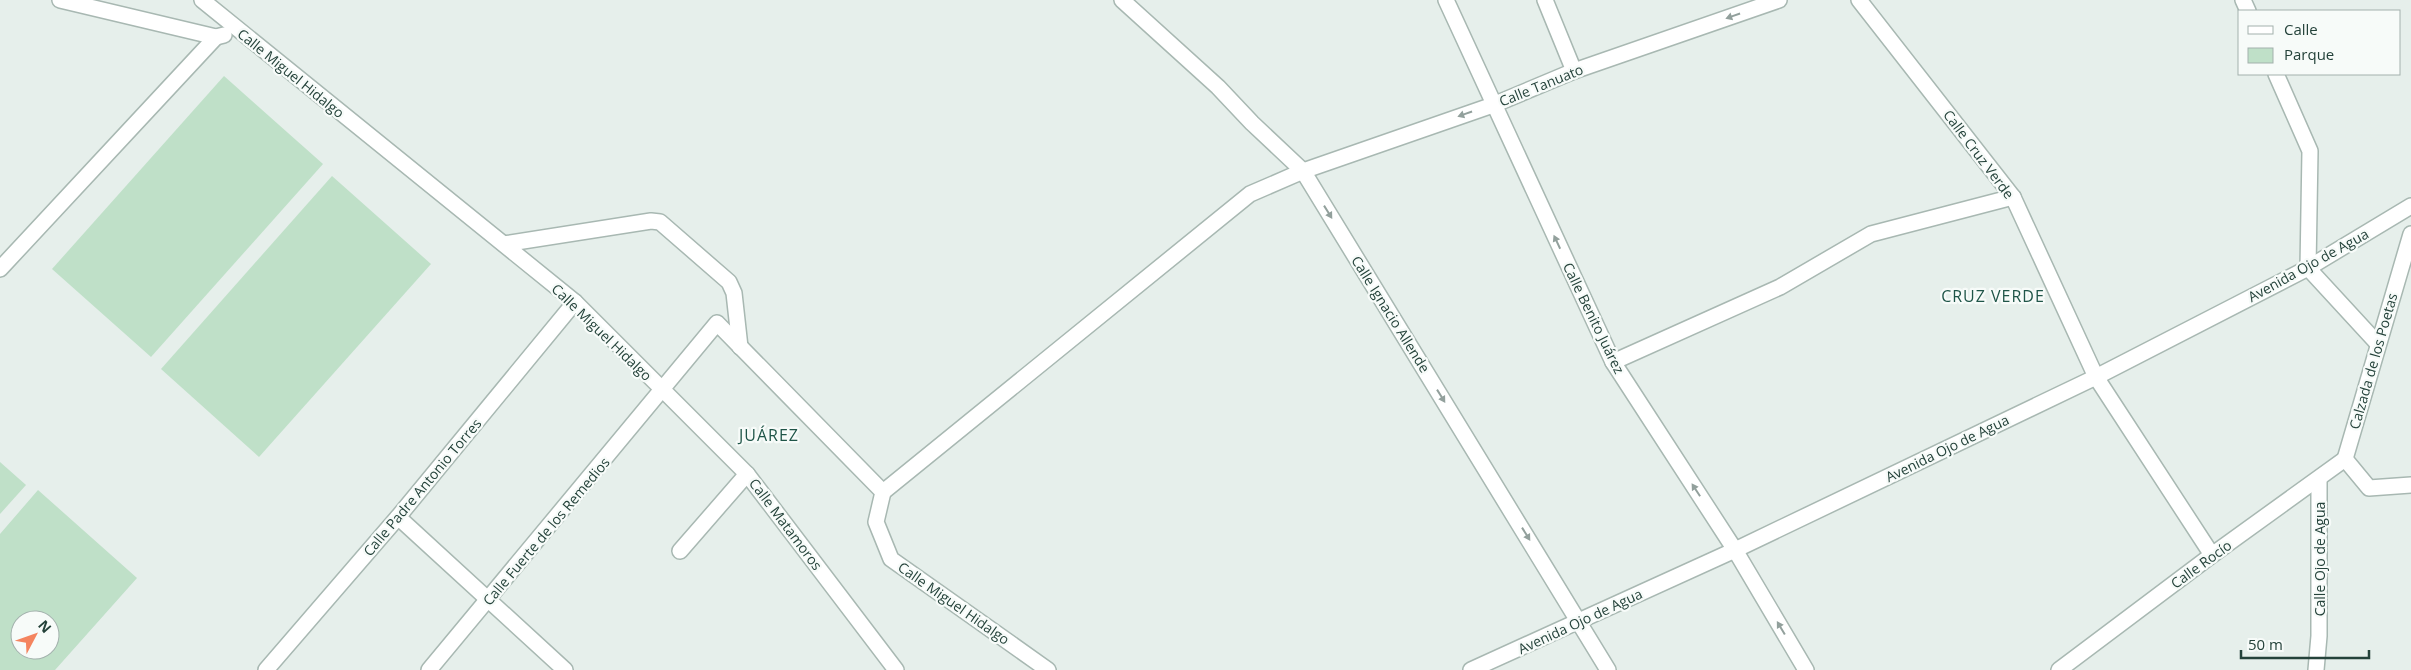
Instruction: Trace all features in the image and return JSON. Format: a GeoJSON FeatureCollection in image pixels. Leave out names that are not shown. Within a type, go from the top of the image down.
{"type":"FeatureCollection","features":[{"type":"Feature","properties":{"kind":"street"},"geometry":{"type":"LineString","coordinates":[[60,0],[216,37],[240,31]]}},
{"type":"Feature","properties":{"kind":"street","name":"Calle Miguel Hidalgo"},"geometry":{"type":"LineString","coordinates":[[202,0],[575,302],[662,390],[717,323],[883,492],[876,522],[891,559],[1048,670]]}},
{"type":"Feature","properties":{"kind":"street","name":"Calle Ignacio Allende"},"geometry":{"type":"LineString","coordinates":[[1122,0],[1218,87],[1252,123],[1303,171],[1608,670]]}},
{"type":"Feature","properties":{"kind":"street","name":"Calle Benito Juárez"},"geometry":{"type":"LineString","coordinates":[[1446,0],[1492,105],[1613,362],[1735,550],[1806,670]]}},
{"type":"Feature","properties":{"kind":"street"},"geometry":{"type":"LineString","coordinates":[[1545,0],[1574,72]]}},
{"type":"Feature","properties":{"kind":"street","name":"Calle Tanuato"},"geometry":{"type":"LineString","coordinates":[[883,492],[1250,194],[1303,171],[1492,105],[1574,72],[1779,0]]}},
{"type":"Feature","properties":{"kind":"street","name":"Calle Cruz Verde"},"geometry":{"type":"LineString","coordinates":[[1859,0],[2013,197],[2096,377],[2212,555]]}},
{"type":"Feature","properties":{"kind":"street"},"geometry":{"type":"LineString","coordinates":[[0,269],[216,37]]}},
{"type":"Feature","properties":{"kind":"street"},"geometry":{"type":"LineString","coordinates":[[2276,75],[2310,151],[2308,268],[2378,344]]}},
{"type":"Feature","properties":{"kind":"street"},"geometry":{"type":"LineString","coordinates":[[1613,362],[1780,287],[1871,234],[2013,197]]}},
{"type":"Feature","properties":{"kind":"street","name":"Avenida Ojo de Agua"},"geometry":{"type":"LineString","coordinates":[[1472,670],[1735,550],[2096,377],[2308,268],[2411,206]]}},
{"type":"Feature","properties":{"kind":"street"},"geometry":{"type":"LineString","coordinates":[[504,244],[651,221],[660,222],[729,282],[734,293],[740,347]]}},
{"type":"Feature","properties":{"kind":"street","name":"Calzada de los Poetas"},"geometry":{"type":"LineString","coordinates":[[2345,459],[2411,234]]}},
{"type":"Feature","properties":{"kind":"street","name":"Calle Padre Antonio Torres"},"geometry":{"type":"LineString","coordinates":[[266,670],[398,517],[575,302]]}},
{"type":"Feature","properties":{"kind":"street","name":"Calle Matamoros"},"geometry":{"type":"LineString","coordinates":[[662,390],[747,474],[896,670]]}},
{"type":"Feature","properties":{"kind":"street","name":"Calle Fuerte de los Remedios"},"geometry":{"type":"LineString","coordinates":[[429,670],[662,390]]}},
{"type":"Feature","properties":{"kind":"street"},"geometry":{"type":"LineString","coordinates":[[2345,459],[2369,488],[2411,485]]}},
{"type":"Feature","properties":{"kind":"street","name":"Calle Rocío"},"geometry":{"type":"LineString","coordinates":[[2059,670],[2212,555],[2345,459]]}},
{"type":"Feature","properties":{"kind":"street"},"geometry":{"type":"LineString","coordinates":[[680,551],[747,474]]}},
{"type":"Feature","properties":{"kind":"street","name":"Calle Ojo de Agua"},"geometry":{"type":"LineString","coordinates":[[2316,670],[2319,636],[2319,479]]}},
{"type":"Feature","properties":{"kind":"street"},"geometry":{"type":"LineString","coordinates":[[398,517],[490,599],[565,670]]}},
{"type":"Feature","properties":{"kind":"green space"},"geometry":{"type":"Polygon","coordinates":[[[224,76],[323,164],[151,357],[52,269],[224,76]]]}},
{"type":"Feature","properties":{"kind":"green space"},"geometry":{"type":"Polygon","coordinates":[[[332,176],[431,264],[259,457],[161,369],[332,176]]]}},
{"type":"Feature","properties":{"kind":"green space"},"geometry":{"type":"Polygon","coordinates":[[[0,462],[26,485],[0,514],[0,462]]]}},
{"type":"Feature","properties":{"kind":"green space"},"geometry":{"type":"Polygon","coordinates":[[[38,490],[137,578],[55,670],[0,670],[0,534],[38,490]]]}},
{"type":"Feature","properties":{"kind":"district","name":"CRUZ VERDE"},"geometry":{"type":"Point","coordinates":[1993,296]}},
{"type":"Feature","properties":{"kind":"district","name":"JUÁREZ"},"geometry":{"type":"Point","coordinates":[769,435]}}]}
